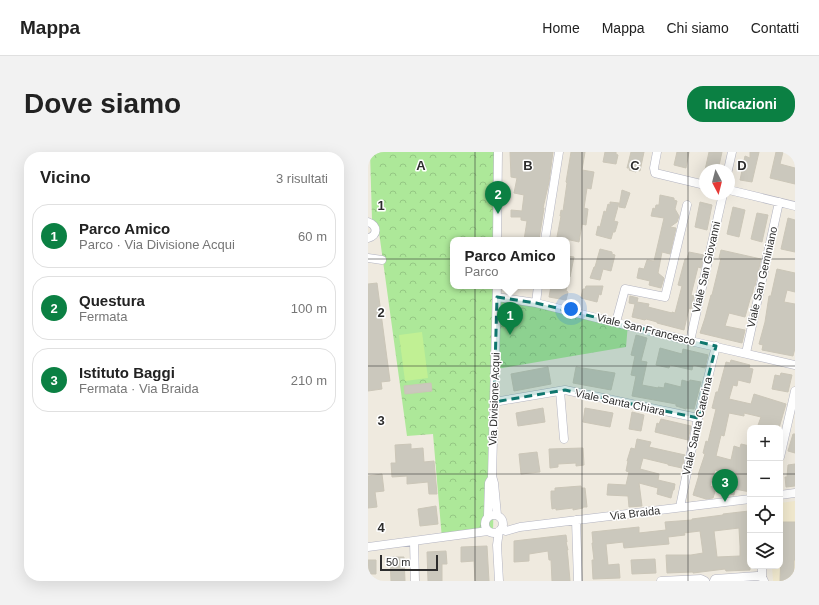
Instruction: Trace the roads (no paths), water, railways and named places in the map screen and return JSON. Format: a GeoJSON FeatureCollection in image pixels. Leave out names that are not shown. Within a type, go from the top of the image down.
{"type":"FeatureCollection","features":[{"type":"Feature","properties":{"kind":"street"},"geometry":{"type":"LineString","coordinates":[[498,152],[498,237]]}},
{"type":"Feature","properties":{"kind":"street"},"geometry":{"type":"LineString","coordinates":[[545,237],[559,152]]}},
{"type":"Feature","properties":{"kind":"street"},"geometry":{"type":"LineString","coordinates":[[657,152],[654,168],[655,173],[699,184]]}},
{"type":"Feature","properties":{"kind":"street"},"geometry":{"type":"LineString","coordinates":[[729,164],[732,152]]}},
{"type":"Feature","properties":{"kind":"street"},"geometry":{"type":"LineString","coordinates":[[735,191],[795,206]]}},
{"type":"Feature","properties":{"kind":"street","name":"Viale San Giovanni"},"geometry":{"type":"LineString","coordinates":[[690,341],[722,200]]}},
{"type":"Feature","properties":{"kind":"street","name":"Viale San Geminiano"},"geometry":{"type":"LineString","coordinates":[[746,353],[779,202]]}},
{"type":"Feature","properties":{"kind":"street"},"geometry":{"type":"LineString","coordinates":[[616,322],[625,288],[665,297],[687,205]]}},
{"type":"Feature","properties":{"kind":"street"},"geometry":{"type":"LineString","coordinates":[[368,222],[374,225],[376,231],[372,237],[368,238]]}},
{"type":"Feature","properties":{"kind":"street"},"geometry":{"type":"LineString","coordinates":[[368,258],[382,260]]}},
{"type":"Feature","properties":{"kind":"street","name":"Via Divisione Acqui"},"geometry":{"type":"LineString","coordinates":[[492,476],[489,483],[492,527],[503,525],[503,521],[499,516],[492,476],[497,289]]}},
{"type":"Feature","properties":{"kind":"street"},"geometry":{"type":"LineString","coordinates":[[536,302],[538,289]]}},
{"type":"Feature","properties":{"kind":"street","name":"Viale San Francesco"},"geometry":{"type":"LineString","coordinates":[[497,297],[536,302],[690,341],[795,365]]}},
{"type":"Feature","properties":{"kind":"street","name":"Viale Santa Caterina"},"geometry":{"type":"LineString","coordinates":[[680,507],[698,418],[716,346]]}},
{"type":"Feature","properties":{"kind":"street","name":"Viale Santa Chiara"},"geometry":{"type":"LineString","coordinates":[[494,402],[565,390],[698,418]]}},
{"type":"Feature","properties":{"kind":"street"},"geometry":{"type":"LineString","coordinates":[[560,391],[564,439]]}},
{"type":"Feature","properties":{"kind":"street"},"geometry":{"type":"LineString","coordinates":[[783,444],[795,391]]}},
{"type":"Feature","properties":{"kind":"street"},"geometry":{"type":"LineString","coordinates":[[783,495],[795,493]]}},
{"type":"Feature","properties":{"kind":"street","name":"Via Braida"},"geometry":{"type":"LineString","coordinates":[[368,547],[465,534],[492,527],[506,531],[520,527],[747,499]]}},
{"type":"Feature","properties":{"kind":"street"},"geometry":{"type":"LineString","coordinates":[[499,581],[497,545],[492,527],[491,515],[499,516],[520,527]]}},
{"type":"Feature","properties":{"kind":"street"},"geometry":{"type":"LineString","coordinates":[[576,520],[578,581]]}},
{"type":"Feature","properties":{"kind":"street"},"geometry":{"type":"LineString","coordinates":[[414,541],[415,581]]}},
{"type":"Feature","properties":{"kind":"street"},"geometry":{"type":"LineString","coordinates":[[762,569],[763,579]]}},
{"type":"Feature","properties":{"kind":"street"},"geometry":{"type":"LineString","coordinates":[[714,581],[715,579],[757,576],[763,579]]}},
{"type":"Feature","properties":{"kind":"street"},"geometry":{"type":"LineString","coordinates":[[661,581],[701,579],[705,581]]}},
{"type":"Feature","properties":{"kind":"place","name":"Questura"},"geometry":{"type":"Point","coordinates":[498,214]}},
{"type":"Feature","properties":{"kind":"place","name":"Parco Amico"},"geometry":{"type":"Point","coordinates":[510,335]}},
{"type":"Feature","properties":{"kind":"place","name":"Istituto Baggi"},"geometry":{"type":"Point","coordinates":[725,502]}}]}
